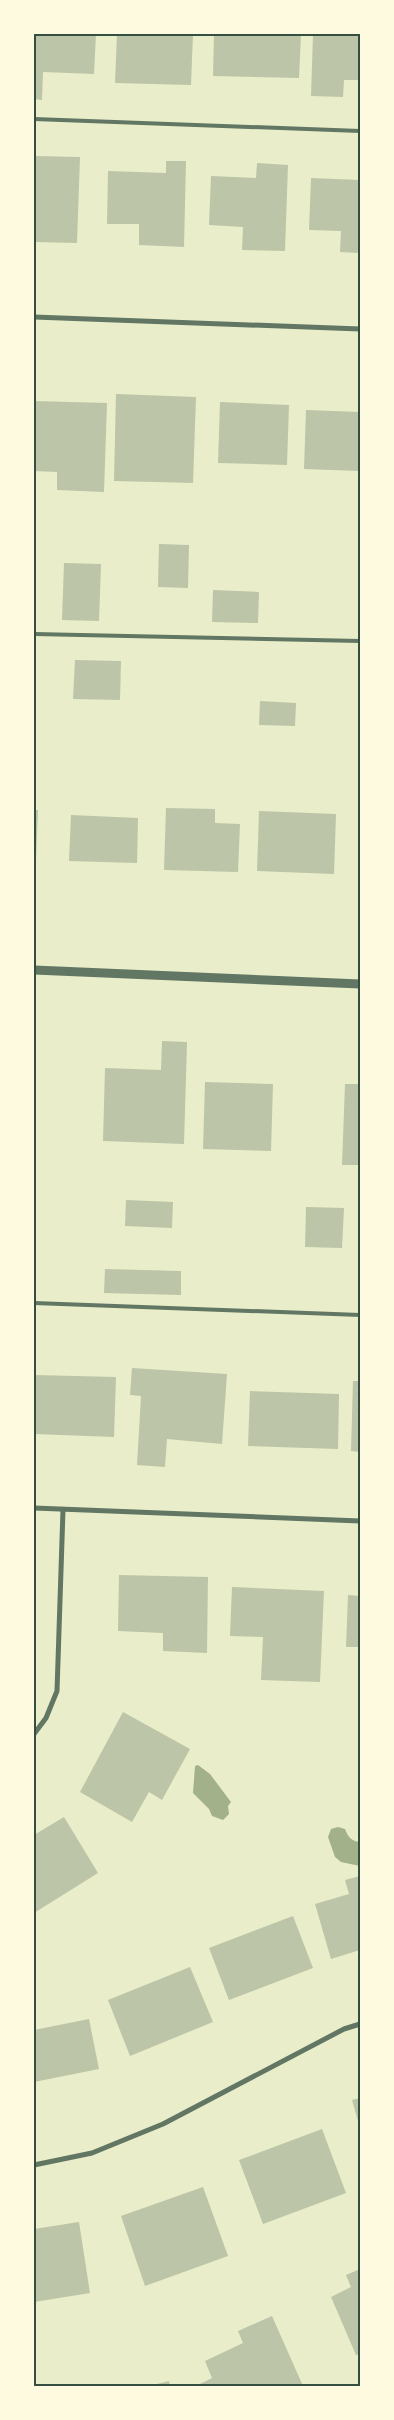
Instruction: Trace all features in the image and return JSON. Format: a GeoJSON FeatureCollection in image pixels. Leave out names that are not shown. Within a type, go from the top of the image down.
{"type":"FeatureCollection","features":[{"type":"Feature","properties":{"kind":"street"},"geometry":{"type":"LineString","coordinates":[[34,317],[360,329]]}},
{"type":"Feature","properties":{"kind":"street"},"geometry":{"type":"LineString","coordinates":[[34,970],[360,984]]}},
{"type":"Feature","properties":{"kind":"street"},"geometry":{"type":"LineString","coordinates":[[34,1508],[360,1521]]}},
{"type":"Feature","properties":{"kind":"street"},"geometry":{"type":"LineString","coordinates":[[34,1734],[46,1718],[57,1691],[62,1510]]}},
{"type":"Feature","properties":{"kind":"street"},"geometry":{"type":"LineString","coordinates":[[34,2165],[92,2153],[164,2124],[344,2029],[360,2024]]}},
{"type":"Feature","properties":{"kind":"lane"},"geometry":{"type":"LineString","coordinates":[[34,120],[360,131]]}},
{"type":"Feature","properties":{"kind":"lane"},"geometry":{"type":"LineString","coordinates":[[34,634],[360,641]]}},
{"type":"Feature","properties":{"kind":"lane"},"geometry":{"type":"LineString","coordinates":[[34,1302],[360,1315]]}},
{"type":"Feature","properties":{"kind":"shaded area"},"geometry":{"type":"Polygon","coordinates":[[[198,1765],[210,1774],[231,1802],[228,1806],[229,1814],[223,1820],[212,1816],[209,1809],[193,1793],[195,1766],[198,1765]]]}},
{"type":"Feature","properties":{"kind":"shaded area"},"geometry":{"type":"Polygon","coordinates":[[[338,1827],[345,1829],[352,1840],[360,1842],[360,1866],[341,1862],[335,1857],[328,1837],[331,1829],[338,1827]]]}},
{"type":"Feature","properties":{"kind":"building"},"geometry":{"type":"Polygon","coordinates":[[[34,34],[96,34],[94,74],[43,72],[42,100],[34,99],[34,34]]]}},
{"type":"Feature","properties":{"kind":"building"},"geometry":{"type":"Polygon","coordinates":[[[117,34],[193,34],[191,85],[115,83],[117,34]]]}},
{"type":"Feature","properties":{"kind":"building"},"geometry":{"type":"Polygon","coordinates":[[[214,34],[301,34],[299,78],[213,76],[214,34]]]}},
{"type":"Feature","properties":{"kind":"building"},"geometry":{"type":"Polygon","coordinates":[[[313,34],[360,34],[360,80],[344,80],[343,97],[311,96],[313,34]]]}},
{"type":"Feature","properties":{"kind":"building"},"geometry":{"type":"Polygon","coordinates":[[[34,156],[80,157],[77,243],[34,242],[34,156]]]}},
{"type":"Feature","properties":{"kind":"building"},"geometry":{"type":"Polygon","coordinates":[[[166,161],[186,161],[184,247],[139,245],[139,224],[107,224],[108,171],[166,173],[166,161]]]}},
{"type":"Feature","properties":{"kind":"building"},"geometry":{"type":"Polygon","coordinates":[[[257,163],[288,165],[285,251],[242,250],[243,227],[209,225],[211,176],[256,178],[257,163]]]}},
{"type":"Feature","properties":{"kind":"building"},"geometry":{"type":"Polygon","coordinates":[[[311,178],[360,180],[360,253],[340,252],[341,231],[309,230],[311,178]]]}},
{"type":"Feature","properties":{"kind":"building"},"geometry":{"type":"Polygon","coordinates":[[[116,394],[196,397],[193,483],[114,481],[116,394]]]}},
{"type":"Feature","properties":{"kind":"building"},"geometry":{"type":"Polygon","coordinates":[[[34,401],[107,403],[104,492],[57,490],[57,472],[34,471],[34,401]]]}},
{"type":"Feature","properties":{"kind":"building"},"geometry":{"type":"Polygon","coordinates":[[[220,402],[289,405],[287,465],[218,463],[220,402]]]}},
{"type":"Feature","properties":{"kind":"building"},"geometry":{"type":"Polygon","coordinates":[[[306,410],[360,412],[360,471],[304,469],[306,410]]]}},
{"type":"Feature","properties":{"kind":"building"},"geometry":{"type":"Polygon","coordinates":[[[159,544],[189,545],[188,588],[158,587],[159,544]]]}},
{"type":"Feature","properties":{"kind":"building"},"geometry":{"type":"Polygon","coordinates":[[[64,563],[101,564],[99,621],[62,620],[64,563]]]}},
{"type":"Feature","properties":{"kind":"building"},"geometry":{"type":"Polygon","coordinates":[[[213,590],[259,592],[258,623],[212,622],[213,590]]]}},
{"type":"Feature","properties":{"kind":"building"},"geometry":{"type":"Polygon","coordinates":[[[75,660],[121,661],[120,700],[73,699],[75,660]]]}},
{"type":"Feature","properties":{"kind":"building"},"geometry":{"type":"Polygon","coordinates":[[[260,701],[296,703],[295,726],[259,725],[260,701]]]}},
{"type":"Feature","properties":{"kind":"building"},"geometry":{"type":"Polygon","coordinates":[[[166,808],[215,809],[215,823],[240,824],[238,872],[164,870],[166,808]]]}},
{"type":"Feature","properties":{"kind":"building"},"geometry":{"type":"Polygon","coordinates":[[[34,810],[38,810],[36,860],[34,860],[34,810]]]}},
{"type":"Feature","properties":{"kind":"building"},"geometry":{"type":"Polygon","coordinates":[[[259,811],[336,814],[334,874],[257,871],[259,811]]]}},
{"type":"Feature","properties":{"kind":"building"},"geometry":{"type":"Polygon","coordinates":[[[71,815],[138,818],[137,863],[69,861],[71,815]]]}},
{"type":"Feature","properties":{"kind":"building"},"geometry":{"type":"Polygon","coordinates":[[[162,1041],[187,1042],[184,1144],[103,1141],[105,1068],[161,1070],[162,1041]]]}},
{"type":"Feature","properties":{"kind":"building"},"geometry":{"type":"Polygon","coordinates":[[[34,1077],[36,1077],[35,1099],[34,1099],[34,1077]]]}},
{"type":"Feature","properties":{"kind":"building"},"geometry":{"type":"Polygon","coordinates":[[[205,1082],[273,1084],[271,1151],[203,1149],[205,1082]]]}},
{"type":"Feature","properties":{"kind":"building"},"geometry":{"type":"Polygon","coordinates":[[[345,1084],[360,1084],[360,1165],[342,1165],[345,1084]]]}},
{"type":"Feature","properties":{"kind":"building"},"geometry":{"type":"Polygon","coordinates":[[[126,1200],[173,1202],[172,1228],[125,1226],[126,1200]]]}},
{"type":"Feature","properties":{"kind":"building"},"geometry":{"type":"Polygon","coordinates":[[[306,1207],[344,1208],[342,1248],[305,1247],[306,1207]]]}},
{"type":"Feature","properties":{"kind":"building"},"geometry":{"type":"Polygon","coordinates":[[[105,1269],[181,1271],[181,1295],[104,1293],[105,1269]]]}},
{"type":"Feature","properties":{"kind":"building"},"geometry":{"type":"Polygon","coordinates":[[[132,1368],[227,1374],[222,1444],[167,1439],[165,1467],[137,1465],[141,1396],[130,1395],[132,1368]]]}},
{"type":"Feature","properties":{"kind":"building"},"geometry":{"type":"Polygon","coordinates":[[[34,1375],[116,1377],[114,1437],[34,1434],[34,1375]]]}},
{"type":"Feature","properties":{"kind":"building"},"geometry":{"type":"Polygon","coordinates":[[[353,1381],[360,1381],[360,1452],[351,1451],[353,1381]]]}},
{"type":"Feature","properties":{"kind":"building"},"geometry":{"type":"Polygon","coordinates":[[[250,1391],[339,1394],[338,1449],[248,1446],[250,1391]]]}},
{"type":"Feature","properties":{"kind":"building"},"geometry":{"type":"Polygon","coordinates":[[[119,1575],[208,1577],[207,1653],[163,1651],[163,1633],[118,1631],[119,1575]]]}},
{"type":"Feature","properties":{"kind":"building"},"geometry":{"type":"Polygon","coordinates":[[[232,1587],[324,1591],[320,1682],[261,1680],[263,1637],[230,1636],[232,1587]]]}},
{"type":"Feature","properties":{"kind":"building"},"geometry":{"type":"Polygon","coordinates":[[[348,1595],[360,1596],[360,1647],[346,1647],[348,1595]]]}},
{"type":"Feature","properties":{"kind":"building"},"geometry":{"type":"Polygon","coordinates":[[[123,1712],[190,1749],[162,1800],[149,1792],[132,1822],[80,1792],[123,1712]]]}},
{"type":"Feature","properties":{"kind":"building"},"geometry":{"type":"Polygon","coordinates":[[[64,1817],[98,1873],[34,1913],[34,1835],[64,1817]]]}},
{"type":"Feature","properties":{"kind":"building"},"geometry":{"type":"Polygon","coordinates":[[[360,1876],[360,1950],[331,1959],[315,1904],[349,1894],[345,1880],[360,1876]]]}},
{"type":"Feature","properties":{"kind":"building"},"geometry":{"type":"Polygon","coordinates":[[[293,1916],[313,1968],[229,2000],[209,1948],[293,1916]]]}},
{"type":"Feature","properties":{"kind":"building"},"geometry":{"type":"Polygon","coordinates":[[[190,1967],[213,2022],[130,2056],[108,2000],[190,1967]]]}},
{"type":"Feature","properties":{"kind":"building"},"geometry":{"type":"Polygon","coordinates":[[[89,2019],[99,2069],[34,2082],[34,2030],[89,2019]]]}},
{"type":"Feature","properties":{"kind":"building"},"geometry":{"type":"Polygon","coordinates":[[[360,2098],[360,2128],[352,2100],[360,2098]]]}},
{"type":"Feature","properties":{"kind":"building"},"geometry":{"type":"Polygon","coordinates":[[[322,2129],[346,2193],[263,2224],[239,2160],[322,2129]]]}},
{"type":"Feature","properties":{"kind":"building"},"geometry":{"type":"Polygon","coordinates":[[[203,2187],[228,2256],[145,2286],[121,2216],[203,2187]]]}},
{"type":"Feature","properties":{"kind":"building"},"geometry":{"type":"Polygon","coordinates":[[[79,2222],[90,2293],[34,2302],[34,2229],[79,2222]]]}},
{"type":"Feature","properties":{"kind":"building"},"geometry":{"type":"Polygon","coordinates":[[[360,2269],[360,2354],[356,2355],[331,2297],[351,2287],[346,2275],[360,2269]]]}},
{"type":"Feature","properties":{"kind":"building"},"geometry":{"type":"Polygon","coordinates":[[[272,2316],[303,2386],[196,2386],[212,2378],[205,2361],[243,2343],[238,2331],[272,2316]]]}},
{"type":"Feature","properties":{"kind":"building"},"geometry":{"type":"Polygon","coordinates":[[[169,2381],[170,2386],[149,2386],[169,2381]]]}}]}
